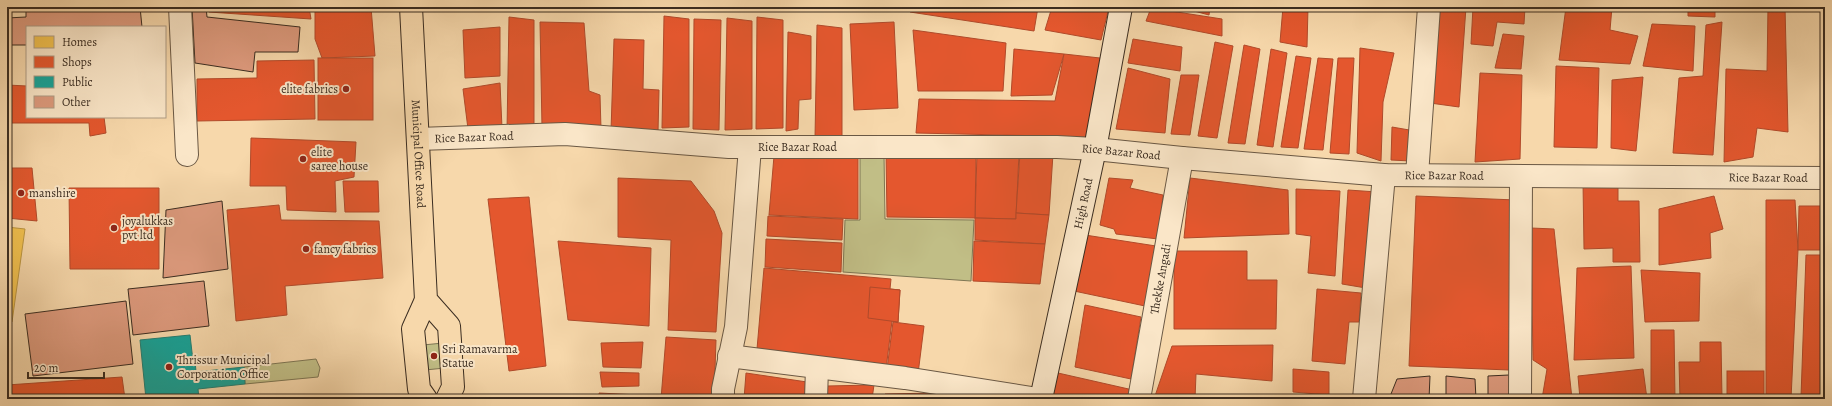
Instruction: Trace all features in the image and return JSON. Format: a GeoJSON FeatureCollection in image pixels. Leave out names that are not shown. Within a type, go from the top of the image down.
{"type":"FeatureCollection","features":[{"type":"Feature","properties":{"kind":"main road","name":"Municipal Office Road"},"geometry":{"type":"LineString","coordinates":[[411,7],[426,300],[413,329],[419,389],[426,399]]}},
{"type":"Feature","properties":{"kind":"main road"},"geometry":{"type":"LineString","coordinates":[[426,300],[448,326],[453,387],[447,399]]}},
{"type":"Feature","properties":{"kind":"street"},"geometry":{"type":"LineString","coordinates":[[180,7],[188,155]]}},
{"type":"Feature","properties":{"kind":"street","name":"High Road"},"geometry":{"type":"LineString","coordinates":[[1041,399],[1095,149],[1121,7]]}},
{"type":"Feature","properties":{"kind":"street"},"geometry":{"type":"LineString","coordinates":[[1417,175],[1429,7]]}},
{"type":"Feature","properties":{"kind":"street","name":"Rice Bazar Road"},"geometry":{"type":"LineString","coordinates":[[418,139],[565,134],[750,147],[1057,147],[1095,149],[1384,175],[1825,178]]}},
{"type":"Feature","properties":{"kind":"street"},"geometry":{"type":"LineString","coordinates":[[723,399],[723,389],[736,327],[750,147]]}},
{"type":"Feature","properties":{"kind":"street","name":"Thekke Angadi"},"geometry":{"type":"LineString","coordinates":[[1139,399],[1182,158]]}},
{"type":"Feature","properties":{"kind":"street"},"geometry":{"type":"LineString","coordinates":[[1364,399],[1384,175]]}},
{"type":"Feature","properties":{"kind":"street"},"geometry":{"type":"LineString","coordinates":[[1520,399],[1521,176]]}},
{"type":"Feature","properties":{"kind":"street"},"geometry":{"type":"LineString","coordinates":[[729,356],[905,378],[1038,399]]}},
{"type":"Feature","properties":{"kind":"street"},"geometry":{"type":"LineString","coordinates":[[816,399],[817,368]]}},
{"type":"Feature","properties":{"kind":"shaded area"},"geometry":{"type":"Polygon","coordinates":[[[860,155],[884,155],[885,219],[974,220],[971,281],[843,272],[845,220],[860,220],[860,155]]]}},
{"type":"Feature","properties":{"kind":"shaded area"},"geometry":{"type":"Polygon","coordinates":[[[443,343],[445,368],[425,370],[423,345],[443,343]]]}},
{"type":"Feature","properties":{"kind":"shaded area"},"geometry":{"type":"Polygon","coordinates":[[[316,359],[320,368],[318,377],[245,384],[244,367],[316,359]]]}},
{"type":"Feature","properties":{"kind":"building: Homes"},"geometry":{"type":"Polygon","coordinates":[[[7,227],[25,229],[12,322],[7,322],[7,227]]]}},
{"type":"Feature","properties":{"kind":"building: Shops"},"geometry":{"type":"Polygon","coordinates":[[[209,7],[309,7],[311,19],[209,12],[209,7]]]}},
{"type":"Feature","properties":{"kind":"building: Shops"},"geometry":{"type":"Polygon","coordinates":[[[315,7],[371,7],[375,56],[322,58],[315,39],[315,7]]]}},
{"type":"Feature","properties":{"kind":"building: Shops"},"geometry":{"type":"Polygon","coordinates":[[[911,7],[1038,7],[1034,31],[910,12],[911,7]]]}},
{"type":"Feature","properties":{"kind":"building: Shops"},"geometry":{"type":"Polygon","coordinates":[[[1052,7],[1109,7],[1101,40],[1045,30],[1052,7]]]}},
{"type":"Feature","properties":{"kind":"building: Shops"},"geometry":{"type":"Polygon","coordinates":[[[1179,7],[1210,7],[1209,15],[1179,7]]]}},
{"type":"Feature","properties":{"kind":"building: Shops"},"geometry":{"type":"Polygon","coordinates":[[[1283,7],[1308,7],[1307,47],[1280,42],[1283,7]]]}},
{"type":"Feature","properties":{"kind":"building: Shops"},"geometry":{"type":"Polygon","coordinates":[[[1437,7],[1466,7],[1459,107],[1430,103],[1437,7]]]}},
{"type":"Feature","properties":{"kind":"building: Shops"},"geometry":{"type":"Polygon","coordinates":[[[1473,7],[1525,7],[1524,24],[1497,22],[1493,46],[1471,44],[1473,7]]]}},
{"type":"Feature","properties":{"kind":"building: Shops"},"geometry":{"type":"Polygon","coordinates":[[[1566,7],[1612,7],[1610,30],[1638,36],[1630,64],[1559,60],[1566,7]]]}},
{"type":"Feature","properties":{"kind":"building: Shops"},"geometry":{"type":"Polygon","coordinates":[[[1688,7],[1715,7],[1715,17],[1688,16],[1688,7]]]}},
{"type":"Feature","properties":{"kind":"building: Shops"},"geometry":{"type":"Polygon","coordinates":[[[1768,7],[1785,7],[1788,132],[1757,128],[1753,157],[1724,162],[1726,69],[1767,71],[1768,7]]]}},
{"type":"Feature","properties":{"kind":"building: Shops"},"geometry":{"type":"Polygon","coordinates":[[[1151,8],[1222,19],[1222,36],[1146,21],[1151,8]]]}},
{"type":"Feature","properties":{"kind":"building: Shops"},"geometry":{"type":"Polygon","coordinates":[[[664,16],[689,19],[689,127],[662,128],[664,16]]]}},
{"type":"Feature","properties":{"kind":"building: Shops"},"geometry":{"type":"Polygon","coordinates":[[[509,17],[534,20],[534,128],[507,130],[509,17]]]}},
{"type":"Feature","properties":{"kind":"building: Shops"},"geometry":{"type":"Polygon","coordinates":[[[757,17],[783,20],[783,128],[756,129],[757,17]]]}},
{"type":"Feature","properties":{"kind":"building: Shops"},"geometry":{"type":"Polygon","coordinates":[[[727,18],[752,21],[752,129],[725,130],[727,18]]]}},
{"type":"Feature","properties":{"kind":"building: Shops"},"geometry":{"type":"Polygon","coordinates":[[[694,19],[721,20],[719,130],[693,129],[694,19]]]}},
{"type":"Feature","properties":{"kind":"building: Shops"},"geometry":{"type":"Polygon","coordinates":[[[540,22],[584,23],[589,91],[600,95],[601,129],[542,127],[540,22]]]}},
{"type":"Feature","properties":{"kind":"building: Shops"},"geometry":{"type":"Polygon","coordinates":[[[894,22],[898,108],[854,110],[850,24],[894,22]]]}},
{"type":"Feature","properties":{"kind":"building: Shops"},"geometry":{"type":"Polygon","coordinates":[[[1722,22],[1713,155],[1673,153],[1679,78],[1703,76],[1706,25],[1722,22]]]}},
{"type":"Feature","properties":{"kind":"building: Shops"},"geometry":{"type":"Polygon","coordinates":[[[1652,24],[1695,26],[1693,71],[1643,66],[1652,24]]]}},
{"type":"Feature","properties":{"kind":"building: Shops"},"geometry":{"type":"Polygon","coordinates":[[[817,25],[842,28],[842,136],[815,138],[817,25]]]}},
{"type":"Feature","properties":{"kind":"building: Shops"},"geometry":{"type":"Polygon","coordinates":[[[500,27],[500,76],[465,78],[463,30],[500,27]]]}},
{"type":"Feature","properties":{"kind":"building: Shops"},"geometry":{"type":"Polygon","coordinates":[[[913,30],[1006,43],[1003,91],[918,91],[913,30]]]}},
{"type":"Feature","properties":{"kind":"building: Shops"},"geometry":{"type":"Polygon","coordinates":[[[788,32],[811,36],[811,99],[799,100],[798,129],[786,131],[788,32]]]}},
{"type":"Feature","properties":{"kind":"building: Shops"},"geometry":{"type":"Polygon","coordinates":[[[1503,34],[1524,36],[1521,69],[1495,68],[1503,34]]]}},
{"type":"Feature","properties":{"kind":"building: Shops"},"geometry":{"type":"Polygon","coordinates":[[[614,39],[644,40],[643,89],[659,90],[658,132],[611,131],[614,39]]]}},
{"type":"Feature","properties":{"kind":"building: Shops"},"geometry":{"type":"Polygon","coordinates":[[[1133,39],[1182,47],[1180,71],[1128,63],[1133,39]]]}},
{"type":"Feature","properties":{"kind":"building: Shops"},"geometry":{"type":"Polygon","coordinates":[[[1215,42],[1233,46],[1217,138],[1198,136],[1215,42]]]}},
{"type":"Feature","properties":{"kind":"building: Shops"},"geometry":{"type":"Polygon","coordinates":[[[1244,45],[1260,49],[1245,144],[1228,143],[1244,45]]]}},
{"type":"Feature","properties":{"kind":"building: Shops"},"geometry":{"type":"Polygon","coordinates":[[[1360,48],[1394,53],[1383,102],[1381,161],[1357,153],[1360,48]]]}},
{"type":"Feature","properties":{"kind":"building: Shops"},"geometry":{"type":"Polygon","coordinates":[[[1014,49],[1064,54],[1052,95],[1011,96],[1014,49]]]}},
{"type":"Feature","properties":{"kind":"building: Shops"},"geometry":{"type":"Polygon","coordinates":[[[1271,49],[1287,53],[1273,147],[1257,145],[1271,49]]]}},
{"type":"Feature","properties":{"kind":"building: Shops"},"geometry":{"type":"Polygon","coordinates":[[[1064,54],[1100,58],[1089,137],[916,133],[919,99],[1055,101],[1064,54]]]}},
{"type":"Feature","properties":{"kind":"building: Shops"},"geometry":{"type":"Polygon","coordinates":[[[1296,56],[1311,58],[1298,148],[1281,147],[1296,56]]]}},
{"type":"Feature","properties":{"kind":"building: Shops","name":"elite fabrics"},"geometry":{"type":"Polygon","coordinates":[[[318,58],[373,58],[373,120],[318,120],[318,58]]]}},
{"type":"Feature","properties":{"kind":"building: Shops"},"geometry":{"type":"Polygon","coordinates":[[[1318,58],[1333,59],[1323,150],[1304,149],[1318,58]]]}},
{"type":"Feature","properties":{"kind":"building: Shops"},"geometry":{"type":"Polygon","coordinates":[[[1338,58],[1354,58],[1349,154],[1330,153],[1338,58]]]}},
{"type":"Feature","properties":{"kind":"building: Shops"},"geometry":{"type":"Polygon","coordinates":[[[314,60],[315,119],[197,121],[197,79],[257,78],[257,61],[314,60]]]}},
{"type":"Feature","properties":{"kind":"building: Shops"},"geometry":{"type":"Polygon","coordinates":[[[1556,66],[1599,68],[1597,148],[1554,147],[1556,66]]]}},
{"type":"Feature","properties":{"kind":"building: Shops"},"geometry":{"type":"Polygon","coordinates":[[[1128,68],[1170,79],[1165,133],[1116,129],[1128,68]]]}},
{"type":"Feature","properties":{"kind":"building: Shops"},"geometry":{"type":"Polygon","coordinates":[[[1480,73],[1522,75],[1520,159],[1475,162],[1480,73]]]}},
{"type":"Feature","properties":{"kind":"building: Shops"},"geometry":{"type":"Polygon","coordinates":[[[1181,75],[1199,75],[1190,135],[1171,134],[1181,75]]]}},
{"type":"Feature","properties":{"kind":"building: Shops"},"geometry":{"type":"Polygon","coordinates":[[[1643,77],[1636,151],[1611,148],[1612,80],[1643,77]]]}},
{"type":"Feature","properties":{"kind":"building: Shops"},"geometry":{"type":"Polygon","coordinates":[[[500,83],[502,128],[468,129],[463,89],[500,83]]]}},
{"type":"Feature","properties":{"kind":"building: Shops"},"geometry":{"type":"Polygon","coordinates":[[[7,85],[26,86],[26,118],[104,118],[106,133],[90,136],[89,123],[7,123],[7,85]]]}},
{"type":"Feature","properties":{"kind":"building: Shops"},"geometry":{"type":"Polygon","coordinates":[[[1392,127],[1415,131],[1411,161],[1391,160],[1392,127]]]}},
{"type":"Feature","properties":{"kind":"building: Shops","name":"elite saree house"},"geometry":{"type":"Polygon","coordinates":[[[251,138],[356,142],[354,177],[335,181],[336,212],[287,210],[286,186],[250,186],[251,138]]]}},
{"type":"Feature","properties":{"kind":"building: Shops"},"geometry":{"type":"Polygon","coordinates":[[[977,153],[1019,153],[1016,219],[975,218],[977,153]]]}},
{"type":"Feature","properties":{"kind":"building: Shops"},"geometry":{"type":"Polygon","coordinates":[[[1020,153],[1053,154],[1049,215],[1016,213],[1020,153]]]}},
{"type":"Feature","properties":{"kind":"building: Shops"},"geometry":{"type":"Polygon","coordinates":[[[886,154],[976,154],[975,218],[887,217],[886,154]]]}},
{"type":"Feature","properties":{"kind":"building: Shops"},"geometry":{"type":"Polygon","coordinates":[[[774,156],[858,156],[858,219],[769,215],[774,156]]]}},
{"type":"Feature","properties":{"kind":"building: Shops","name":"manshire"},"geometry":{"type":"Polygon","coordinates":[[[7,168],[32,168],[37,221],[7,218],[7,168]]]}},
{"type":"Feature","properties":{"kind":"building: Shops"},"geometry":{"type":"Polygon","coordinates":[[[618,178],[691,181],[714,211],[722,233],[716,332],[668,330],[671,240],[618,237],[618,178]]]}},
{"type":"Feature","properties":{"kind":"building: Shops"},"geometry":{"type":"Polygon","coordinates":[[[1109,178],[1133,180],[1130,188],[1163,195],[1158,239],[1116,234],[1114,229],[1100,225],[1109,178]]]}},
{"type":"Feature","properties":{"kind":"building: Shops"},"geometry":{"type":"Polygon","coordinates":[[[1190,178],[1288,190],[1289,234],[1184,238],[1190,178]]]}},
{"type":"Feature","properties":{"kind":"building: Shops"},"geometry":{"type":"Polygon","coordinates":[[[343,181],[378,181],[379,212],[345,212],[343,181]]]}},
{"type":"Feature","properties":{"kind":"building: Shops"},"geometry":{"type":"Polygon","coordinates":[[[1618,181],[1618,201],[1639,201],[1640,262],[1613,262],[1613,248],[1584,249],[1583,182],[1618,181]]]}},
{"type":"Feature","properties":{"kind":"building: Shops","name":"joyalukkas pvt ltd"},"geometry":{"type":"Polygon","coordinates":[[[69,188],[159,188],[159,269],[70,269],[69,188]]]}},
{"type":"Feature","properties":{"kind":"building: Shops"},"geometry":{"type":"Polygon","coordinates":[[[1296,189],[1340,191],[1335,276],[1308,273],[1311,236],[1296,234],[1296,189]]]}},
{"type":"Feature","properties":{"kind":"building: Shops"},"geometry":{"type":"Polygon","coordinates":[[[1348,190],[1377,192],[1366,288],[1342,284],[1348,190]]]}},
{"type":"Feature","properties":{"kind":"building: Shops"},"geometry":{"type":"Polygon","coordinates":[[[1416,196],[1516,200],[1509,370],[1409,366],[1416,196]]]}},
{"type":"Feature","properties":{"kind":"building: Shops"},"geometry":{"type":"Polygon","coordinates":[[[1714,196],[1723,229],[1710,233],[1711,258],[1659,265],[1659,209],[1714,196]]]}},
{"type":"Feature","properties":{"kind":"building: Shops"},"geometry":{"type":"Polygon","coordinates":[[[529,197],[546,366],[509,371],[488,199],[529,197]]]}},
{"type":"Feature","properties":{"kind":"building: Shops"},"geometry":{"type":"Polygon","coordinates":[[[1766,200],[1795,200],[1798,250],[1791,399],[1766,399],[1766,200]]]}},
{"type":"Feature","properties":{"kind":"building: Shops","name":"fancy fabrics"},"geometry":{"type":"Polygon","coordinates":[[[279,205],[281,220],[379,221],[383,278],[285,286],[287,315],[236,321],[227,210],[279,205]]]}},
{"type":"Feature","properties":{"kind":"building: Shops"},"geometry":{"type":"Polygon","coordinates":[[[1799,206],[1825,206],[1825,250],[1798,250],[1799,206]]]}},
{"type":"Feature","properties":{"kind":"building: Shops"},"geometry":{"type":"Polygon","coordinates":[[[1016,213],[1049,215],[1045,244],[975,240],[975,218],[1016,219],[1016,213]]]}},
{"type":"Feature","properties":{"kind":"building: Shops"},"geometry":{"type":"Polygon","coordinates":[[[768,216],[843,219],[842,240],[767,236],[768,216]]]}},
{"type":"Feature","properties":{"kind":"building: Shops"},"geometry":{"type":"Polygon","coordinates":[[[1531,228],[1554,229],[1572,399],[1542,399],[1547,369],[1533,360],[1531,228]]]}},
{"type":"Feature","properties":{"kind":"building: Shops"},"geometry":{"type":"Polygon","coordinates":[[[1085,235],[1156,246],[1145,306],[1074,291],[1085,235]]]}},
{"type":"Feature","properties":{"kind":"building: Shops"},"geometry":{"type":"Polygon","coordinates":[[[766,239],[842,243],[841,272],[765,267],[766,239]]]}},
{"type":"Feature","properties":{"kind":"building: Shops"},"geometry":{"type":"Polygon","coordinates":[[[558,241],[651,248],[649,326],[568,320],[558,241]]]}},
{"type":"Feature","properties":{"kind":"building: Shops"},"geometry":{"type":"Polygon","coordinates":[[[974,241],[1045,244],[1040,284],[973,281],[974,241]]]}},
{"type":"Feature","properties":{"kind":"building: Shops"},"geometry":{"type":"Polygon","coordinates":[[[1174,251],[1247,251],[1247,280],[1277,280],[1276,329],[1174,329],[1174,251]]]}},
{"type":"Feature","properties":{"kind":"building: Shops"},"geometry":{"type":"Polygon","coordinates":[[[1806,255],[1825,255],[1825,397],[1801,397],[1806,255]]]}},
{"type":"Feature","properties":{"kind":"building: Shops"},"geometry":{"type":"Polygon","coordinates":[[[1631,266],[1634,358],[1574,360],[1577,268],[1631,266]]]}},
{"type":"Feature","properties":{"kind":"building: Shops"},"geometry":{"type":"Polygon","coordinates":[[[764,268],[891,279],[890,289],[900,290],[898,322],[892,321],[886,369],[757,349],[764,268]]]}},
{"type":"Feature","properties":{"kind":"building: Shops"},"geometry":{"type":"Polygon","coordinates":[[[1641,270],[1700,273],[1699,321],[1645,322],[1641,270]]]}},
{"type":"Feature","properties":{"kind":"building: Shops"},"geometry":{"type":"Polygon","coordinates":[[[870,287],[900,290],[898,322],[868,318],[870,287]]]}},
{"type":"Feature","properties":{"kind":"building: Shops"},"geometry":{"type":"Polygon","coordinates":[[[1317,289],[1361,293],[1359,322],[1349,322],[1345,364],[1312,361],[1317,289]]]}},
{"type":"Feature","properties":{"kind":"building: Shops"},"geometry":{"type":"Polygon","coordinates":[[[1085,305],[1141,317],[1131,379],[1075,367],[1085,305]]]}},
{"type":"Feature","properties":{"kind":"building: Shops"},"geometry":{"type":"Polygon","coordinates":[[[893,322],[924,326],[918,374],[887,369],[893,322]]]}},
{"type":"Feature","properties":{"kind":"building: Shops"},"geometry":{"type":"Polygon","coordinates":[[[1651,330],[1674,330],[1675,399],[1651,399],[1651,330]]]}},
{"type":"Feature","properties":{"kind":"building: Shops"},"geometry":{"type":"Polygon","coordinates":[[[666,337],[716,340],[714,399],[661,399],[666,337]]]}},
{"type":"Feature","properties":{"kind":"building: Shops"},"geometry":{"type":"Polygon","coordinates":[[[643,342],[641,368],[603,367],[601,343],[643,342]]]}},
{"type":"Feature","properties":{"kind":"building: Shops"},"geometry":{"type":"Polygon","coordinates":[[[1700,342],[1721,342],[1722,399],[1680,399],[1679,362],[1700,362],[1700,342]]]}},
{"type":"Feature","properties":{"kind":"building: Shops"},"geometry":{"type":"Polygon","coordinates":[[[1273,345],[1272,381],[1196,374],[1195,399],[1154,399],[1172,346],[1273,345]]]}},
{"type":"Feature","properties":{"kind":"building: Shops"},"geometry":{"type":"Polygon","coordinates":[[[1293,369],[1329,372],[1329,395],[1293,392],[1293,369]]]}},
{"type":"Feature","properties":{"kind":"building: Shops"},"geometry":{"type":"Polygon","coordinates":[[[1643,369],[1647,399],[1580,399],[1578,376],[1643,369]]]}},
{"type":"Feature","properties":{"kind":"building: Shops"},"geometry":{"type":"Polygon","coordinates":[[[1727,371],[1764,371],[1764,399],[1727,399],[1727,371]]]}},
{"type":"Feature","properties":{"kind":"building: Shops"},"geometry":{"type":"Polygon","coordinates":[[[600,372],[639,373],[639,386],[602,387],[600,372]]]}},
{"type":"Feature","properties":{"kind":"building: Shops"},"geometry":{"type":"Polygon","coordinates":[[[746,373],[807,382],[806,399],[744,399],[746,373]]]}},
{"type":"Feature","properties":{"kind":"building: Shops"},"geometry":{"type":"Polygon","coordinates":[[[1058,373],[1133,390],[1130,399],[1052,399],[1058,373]]]}},
{"type":"Feature","properties":{"kind":"building: Shops"},"geometry":{"type":"Polygon","coordinates":[[[122,377],[125,399],[7,399],[7,385],[122,377]]]}},
{"type":"Feature","properties":{"kind":"building: Shops"},"geometry":{"type":"Polygon","coordinates":[[[874,385],[872,399],[826,399],[827,386],[874,385]]]}},
{"type":"Feature","properties":{"kind":"building: Shops"},"geometry":{"type":"Polygon","coordinates":[[[599,393],[639,395],[639,399],[600,399],[599,393]]]}},
{"type":"Feature","properties":{"kind":"building: Shops"},"geometry":{"type":"Polygon","coordinates":[[[936,393],[935,399],[885,399],[885,394],[936,393]]]}},
{"type":"Feature","properties":{"kind":"building: Shops"},"geometry":{"type":"Polygon","coordinates":[[[948,393],[983,399],[946,399],[948,393]]]}},
{"type":"Feature","properties":{"kind":"building: Shops"},"geometry":{"type":"Polygon","coordinates":[[[567,396],[567,399],[536,399],[567,396]]]}},
{"type":"Feature","properties":{"kind":"building: Public","name":"Thrissur Municipal Corporation Office"},"geometry":{"type":"Polygon","coordinates":[[[190,335],[193,361],[195,360],[196,372],[244,367],[245,384],[198,389],[199,399],[146,399],[140,340],[190,335]]]}},
{"type":"Feature","properties":{"kind":"building: Other"},"geometry":{"type":"Polygon","coordinates":[[[26,7],[140,7],[142,26],[26,26],[26,45],[7,45],[7,18],[26,17],[26,7]]]}},
{"type":"Feature","properties":{"kind":"building: Other"},"geometry":{"type":"Polygon","coordinates":[[[192,7],[206,7],[207,17],[300,27],[298,52],[255,52],[253,72],[195,63],[192,7]]]}},
{"type":"Feature","properties":{"kind":"building: Other"},"geometry":{"type":"Polygon","coordinates":[[[222,201],[228,269],[163,278],[166,210],[222,201]]]}},
{"type":"Feature","properties":{"kind":"building: Other"},"geometry":{"type":"Polygon","coordinates":[[[204,281],[209,326],[133,335],[128,289],[204,281]]]}},
{"type":"Feature","properties":{"kind":"building: Other"},"geometry":{"type":"Polygon","coordinates":[[[126,301],[133,364],[33,376],[25,314],[126,301]]]}},
{"type":"Feature","properties":{"kind":"building: Other"},"geometry":{"type":"Polygon","coordinates":[[[1509,375],[1509,399],[1488,399],[1488,376],[1509,375]]]}},
{"type":"Feature","properties":{"kind":"building: Other"},"geometry":{"type":"Polygon","coordinates":[[[1430,376],[1429,399],[1389,399],[1397,379],[1430,376]]]}},
{"type":"Feature","properties":{"kind":"building: Other"},"geometry":{"type":"Polygon","coordinates":[[[1446,376],[1475,379],[1476,399],[1446,399],[1446,376]]]}},
{"type":"Feature","properties":{"kind":"place","name":"elite fabrics"},"geometry":{"type":"Point","coordinates":[346,89]}},
{"type":"Feature","properties":{"kind":"place","name":"elite saree house"},"geometry":{"type":"Point","coordinates":[303,159]}},
{"type":"Feature","properties":{"kind":"place","name":"manshire"},"geometry":{"type":"Point","coordinates":[21,193]}},
{"type":"Feature","properties":{"kind":"place","name":"joyalukkas pvt ltd"},"geometry":{"type":"Point","coordinates":[114,228]}},
{"type":"Feature","properties":{"kind":"place","name":"fancy fabrics"},"geometry":{"type":"Point","coordinates":[306,249]}},
{"type":"Feature","properties":{"kind":"place","name":"Sri Ramavarma Statue"},"geometry":{"type":"Point","coordinates":[434,356]}},
{"type":"Feature","properties":{"kind":"place","name":"Thrissur Municipal Corporation Office"},"geometry":{"type":"Point","coordinates":[169,367]}}]}
